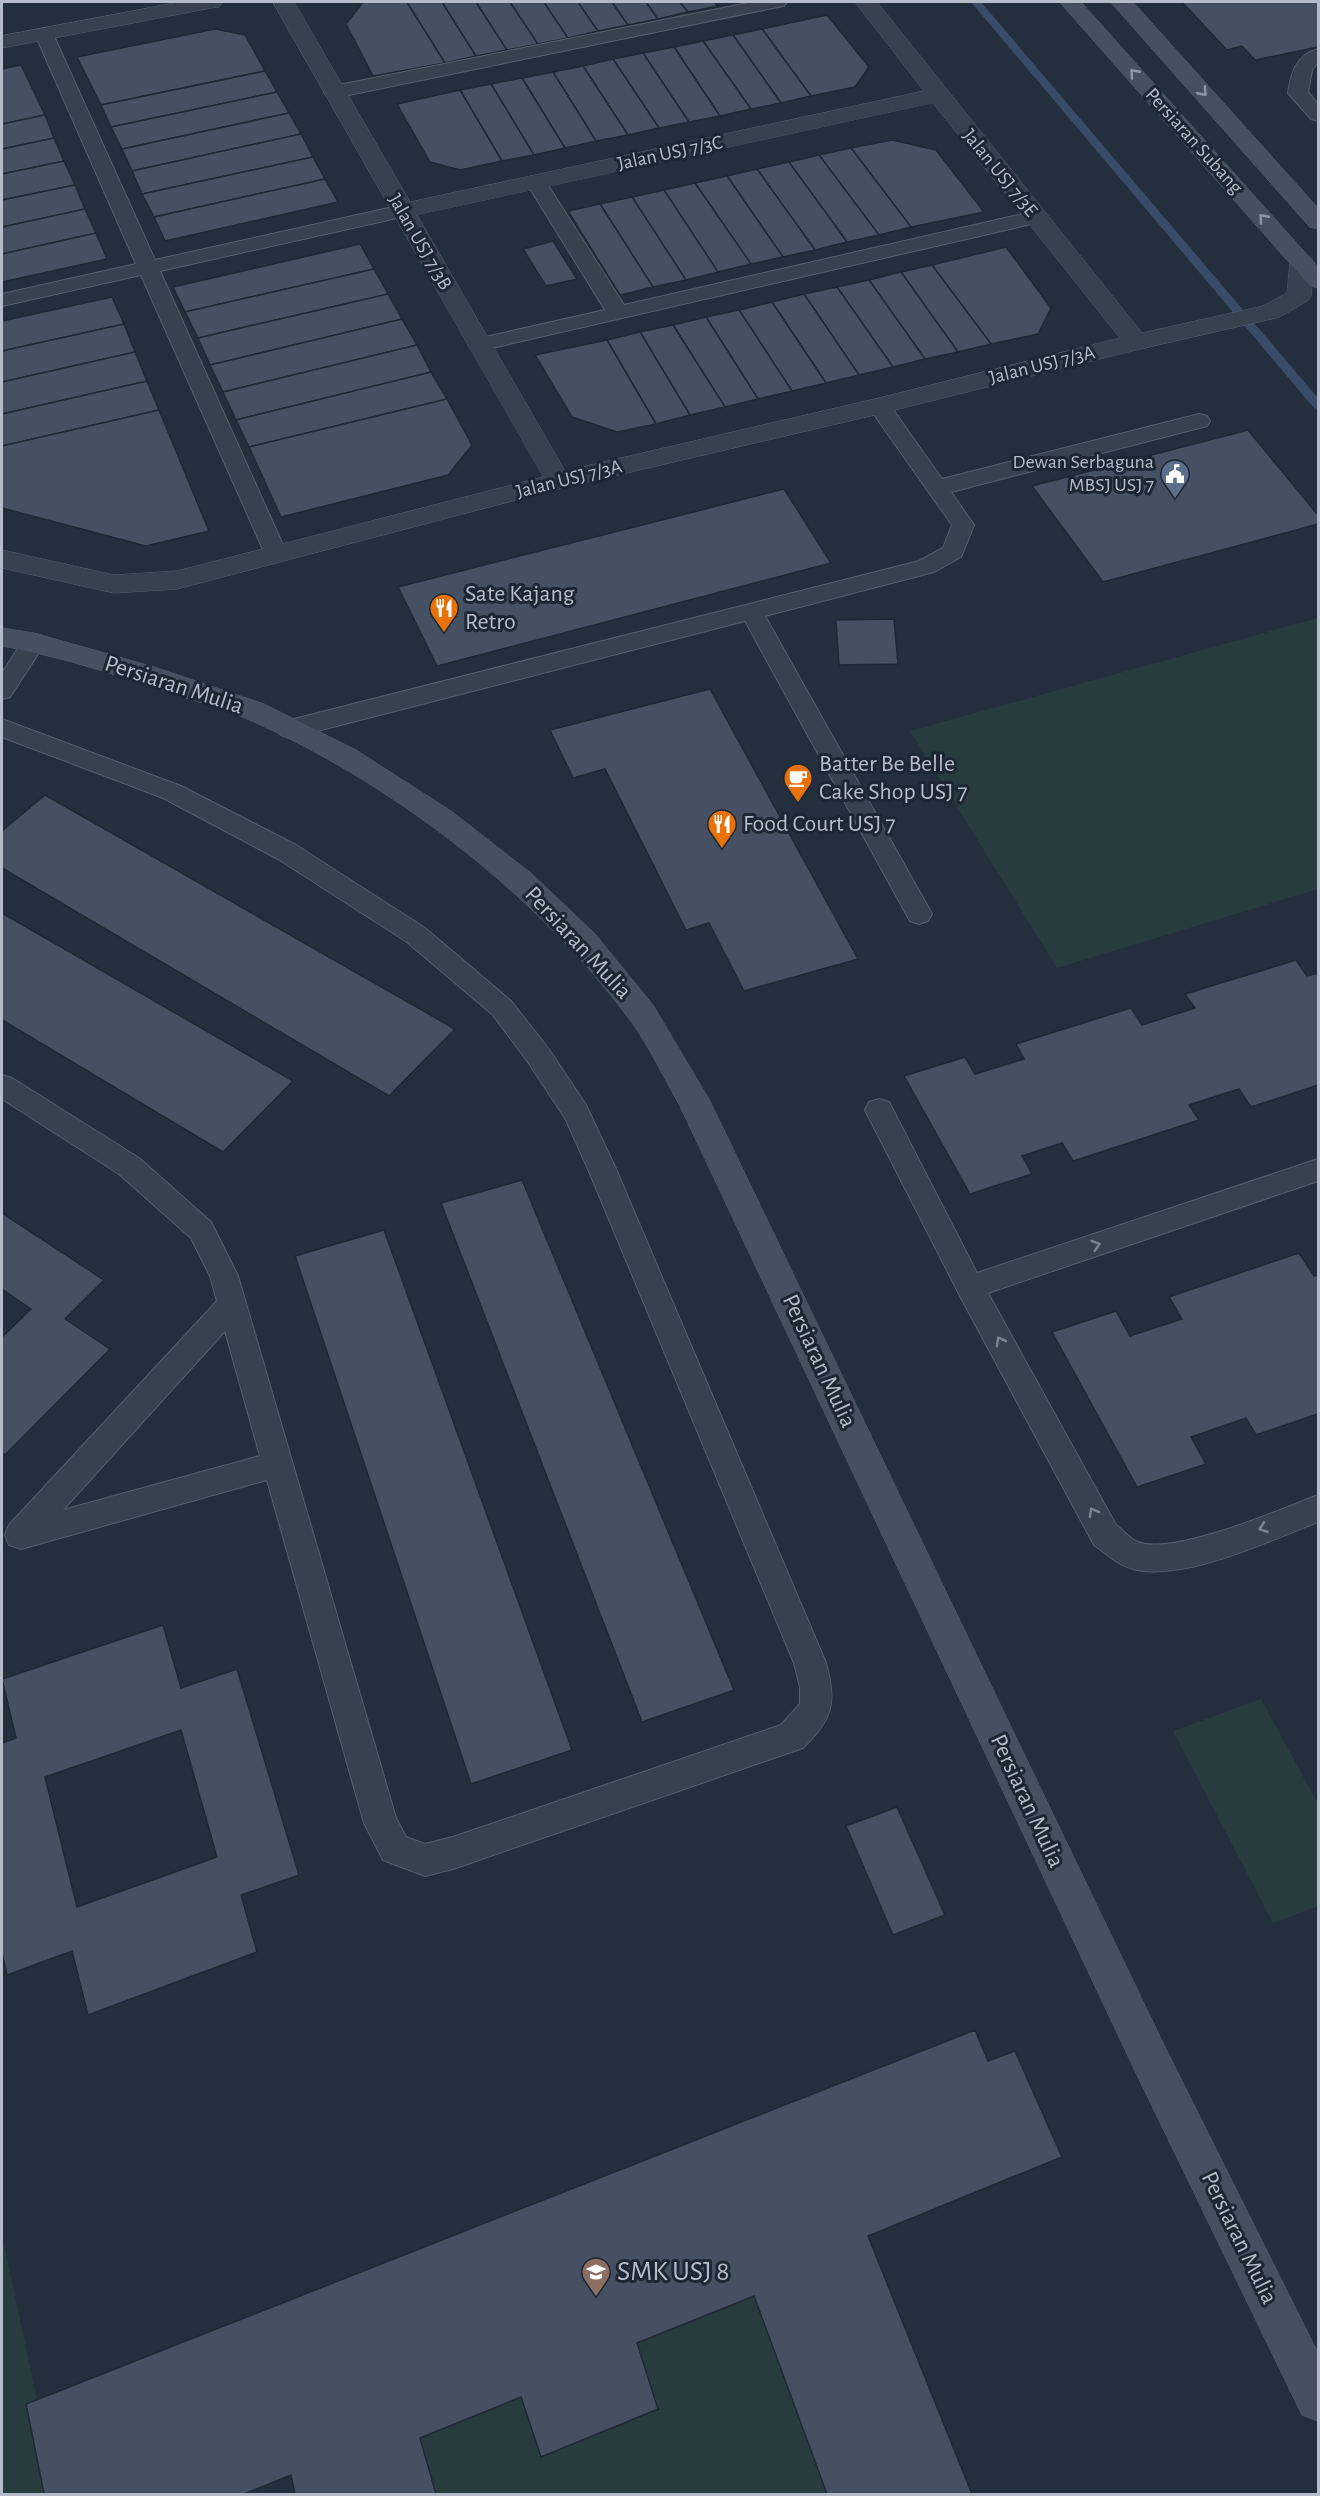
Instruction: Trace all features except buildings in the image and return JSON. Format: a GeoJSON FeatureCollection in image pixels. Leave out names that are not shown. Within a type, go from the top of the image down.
{"type":"FeatureCollection","features":[{"type":"Feature","properties":{"kind":"street"},"geometry":{"type":"LineString","coordinates":[[2,42],[211,2]]}},
{"type":"Feature","properties":{"kind":"street","name":"Jalan USJ 7/3B"},"geometry":{"type":"LineString","coordinates":[[283,2],[558,481]]}},
{"type":"Feature","properties":{"kind":"street","name":"Jalan USJ 7/3E"},"geometry":{"type":"LineString","coordinates":[[867,2],[938,95],[1136,342]]}},
{"type":"Feature","properties":{"kind":"street","name":"Persiaran Subang"},"geometry":{"type":"LineString","coordinates":[[1070,2],[1318,281]]}},
{"type":"Feature","properties":{"kind":"street","name":"Persiaran Subang"},"geometry":{"type":"LineString","coordinates":[[1122,2],[1318,222]]}},
{"type":"Feature","properties":{"kind":"street","name":"Jalan USJ 7/3C"},"geometry":{"type":"LineString","coordinates":[[402,211],[938,95]]}},
{"type":"Feature","properties":{"kind":"street"},"geometry":{"type":"LineString","coordinates":[[1271,312],[1299,296],[1302,262]]}},
{"type":"Feature","properties":{"kind":"street"},"geometry":{"type":"LineString","coordinates":[[1271,312],[1311,314]]}},
{"type":"Feature","properties":{"kind":"street","name":"Jalan USJ 7/3A"},"geometry":{"type":"LineString","coordinates":[[2,559],[114,584],[177,580],[558,481],[879,406],[1136,342],[1271,312]]}},
{"type":"Feature","properties":{"kind":"street","name":"Persiaran Mulia"},"geometry":{"type":"LineString","coordinates":[[18,640],[144,674],[254,711],[346,757],[441,818],[521,881],[584,942],[642,1014],[694,1101],[1150,2059],[1318,2399]]}},
{"type":"Feature","properties":{"kind":"lane"},"geometry":{"type":"LineString","coordinates":[[334,92],[778,2]]}},
{"type":"Feature","properties":{"kind":"lane"},"geometry":{"type":"LineString","coordinates":[[44,34],[276,554]]}},
{"type":"Feature","properties":{"kind":"lane"},"geometry":{"type":"LineString","coordinates":[[1318,55],[1312,57],[1301,70],[1298,93],[1318,115]]}},
{"type":"Feature","properties":{"kind":"lane"},"geometry":{"type":"LineString","coordinates":[[536,182],[618,313]]}},
{"type":"Feature","properties":{"kind":"lane"},"geometry":{"type":"LineString","coordinates":[[2,300],[402,211]]}},
{"type":"Feature","properties":{"kind":"lane"},"geometry":{"type":"LineString","coordinates":[[479,345],[1036,217]]}},
{"type":"Feature","properties":{"kind":"lane"},"geometry":{"type":"LineString","coordinates":[[290,729],[926,567],[953,552],[963,525],[879,406]]}},
{"type":"Feature","properties":{"kind":"lane"},"geometry":{"type":"LineString","coordinates":[[937,488],[1199,421]]}},
{"type":"Feature","properties":{"kind":"lane"},"geometry":{"type":"LineString","coordinates":[[752,613],[919,914]]}},
{"type":"Feature","properties":{"kind":"lane"},"geometry":{"type":"LineString","coordinates":[[2,691],[18,640]]}},
{"type":"Feature","properties":{"kind":"lane"},"geometry":{"type":"LineString","coordinates":[[2,728],[172,792],[287,852],[416,935],[502,1008],[538,1055],[576,1113],[602,1169],[810,1663],[819,1694],[812,1719],[792,1737],[453,1853],[425,1860],[395,1849],[381,1823],[224,1276],[201,1230],[129,1166],[2,1086]]}},
{"type":"Feature","properties":{"kind":"lane"},"geometry":{"type":"LineString","coordinates":[[879,1110],[970,1287],[1105,1535],[1134,1555],[1161,1559],[1191,1553],[1318,1509]]}},
{"type":"Feature","properties":{"kind":"lane"},"geometry":{"type":"LineString","coordinates":[[970,1287],[1318,1170]]}},
{"type":"Feature","properties":{"kind":"lane"},"geometry":{"type":"LineString","coordinates":[[11,1538],[231,1305]]}},
{"type":"Feature","properties":{"kind":"lane"},"geometry":{"type":"LineString","coordinates":[[11,1538],[278,1464]]}},
{"type":"Feature","properties":{"kind":"green space"},"geometry":{"type":"Polygon","coordinates":[[[1318,618],[1318,889],[1057,968],[910,731],[1318,618]]]}},
{"type":"Feature","properties":{"kind":"green space"},"geometry":{"type":"Polygon","coordinates":[[[1261,1699],[1318,1804],[1318,1906],[1273,1923],[1173,1731],[1261,1699]]]}},
{"type":"Feature","properties":{"kind":"green space"},"geometry":{"type":"Polygon","coordinates":[[[2,2235],[57,2494],[2,2494],[2,2235]]]}},
{"type":"Feature","properties":{"kind":"green space"},"geometry":{"type":"Polygon","coordinates":[[[754,2296],[827,2494],[436,2494],[420,2438],[521,2397],[541,2457],[658,2409],[637,2343],[754,2296]]]}},
{"type":"Feature","properties":{"kind":"waterway"},"geometry":{"type":"LineString","coordinates":[[976,2],[1318,405]]}},
{"type":"Feature","properties":{"kind":"place","name":"Dewan Serbaguna MBSJ USJ 7"},"geometry":{"type":"Point","coordinates":[1175,500]}},
{"type":"Feature","properties":{"kind":"place","name":"Sate Kajang Retro"},"geometry":{"type":"Point","coordinates":[444,634]}},
{"type":"Feature","properties":{"kind":"place","name":"Batter Be Belle Cake Shop USJ 7"},"geometry":{"type":"Point","coordinates":[798,804]}},
{"type":"Feature","properties":{"kind":"place","name":"Food Court USJ 7"},"geometry":{"type":"Point","coordinates":[722,850]}},
{"type":"Feature","properties":{"kind":"place","name":"SMK USJ 8"},"geometry":{"type":"Point","coordinates":[596,2298]}}]}
